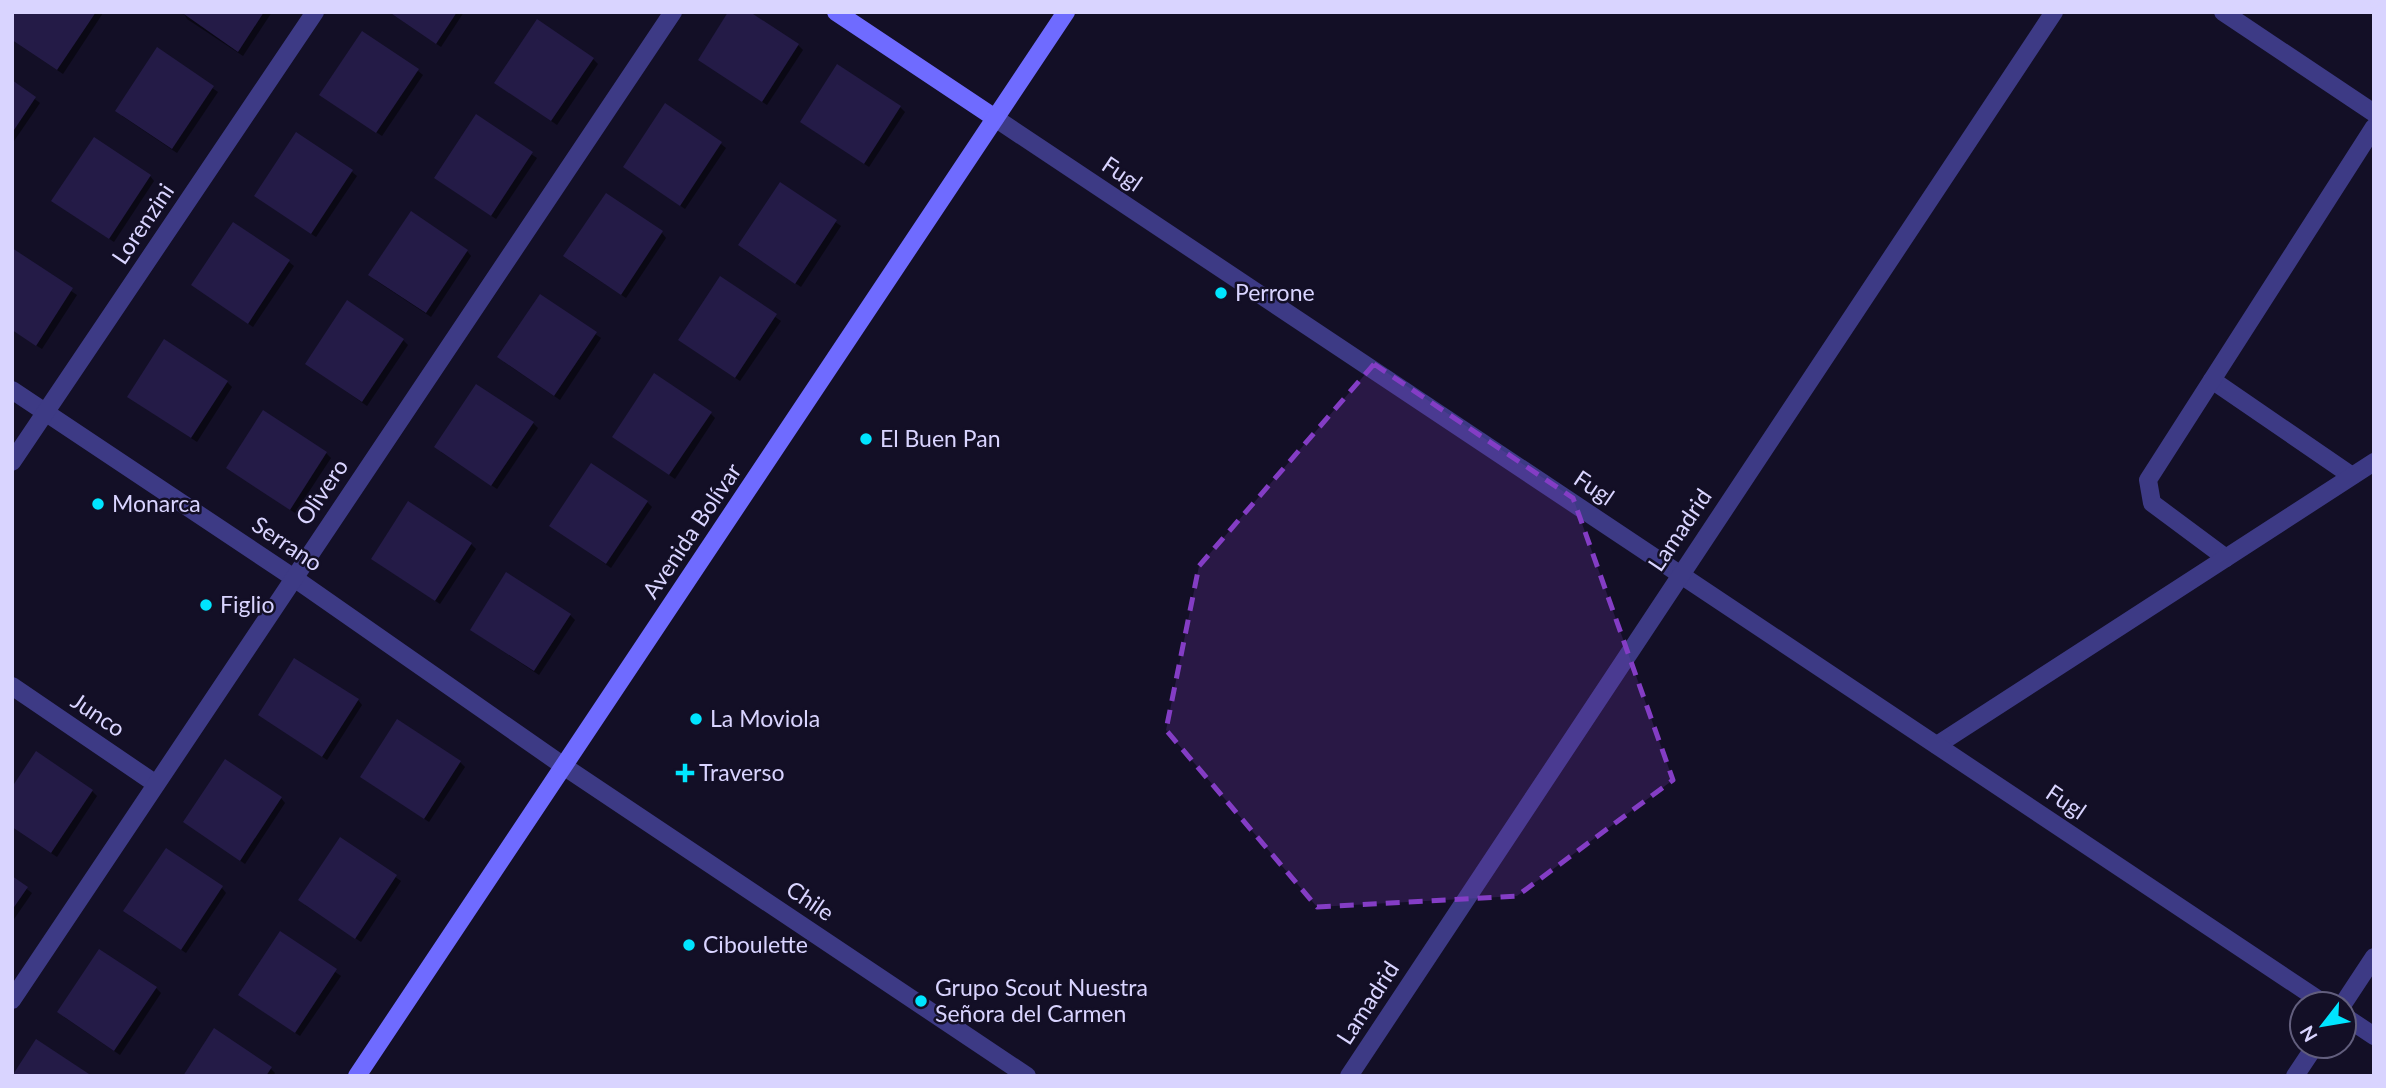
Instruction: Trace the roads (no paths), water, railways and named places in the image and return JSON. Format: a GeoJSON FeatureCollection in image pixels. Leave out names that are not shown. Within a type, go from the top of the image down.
{"type":"FeatureCollection","features":[{"type":"Feature","properties":{"kind":"main road","name":"Fugl"},"geometry":{"type":"LineString","coordinates":[[836,12],[995,118]]}},
{"type":"Feature","properties":{"kind":"main road","name":"Avenida Bolívar"},"geometry":{"type":"LineString","coordinates":[[357,1076],[1066,12]]}},
{"type":"Feature","properties":{"kind":"street","name":"Lorenzini"},"geometry":{"type":"LineString","coordinates":[[12,462],[314,12]]}},
{"type":"Feature","properties":{"kind":"street","name":"Olivero"},"geometry":{"type":"LineString","coordinates":[[12,1000],[673,12]]}},
{"type":"Feature","properties":{"kind":"street","name":"Lamadrid"},"geometry":{"type":"LineString","coordinates":[[1349,1076],[2054,12]]}},
{"type":"Feature","properties":{"kind":"street"},"geometry":{"type":"LineString","coordinates":[[2223,12],[2374,113]]}},
{"type":"Feature","properties":{"kind":"street","name":"Fugl"},"geometry":{"type":"LineString","coordinates":[[995,118],[2304,990]]}},
{"type":"Feature","properties":{"kind":"street"},"geometry":{"type":"LineString","coordinates":[[2226,558],[2152,503],[2148,480],[2374,127]]}},
{"type":"Feature","properties":{"kind":"street"},"geometry":{"type":"LineString","coordinates":[[2211,380],[2352,476]]}},
{"type":"Feature","properties":{"kind":"street","name":"Serrano"},"geometry":{"type":"LineString","coordinates":[[12,390],[294,578],[565,767]]}},
{"type":"Feature","properties":{"kind":"street"},"geometry":{"type":"LineString","coordinates":[[1937,745],[2374,462]]}},
{"type":"Feature","properties":{"kind":"street","name":"Junco"},"geometry":{"type":"LineString","coordinates":[[12,686],[156,784]]}},
{"type":"Feature","properties":{"kind":"street","name":"Chile"},"geometry":{"type":"LineString","coordinates":[[565,767],[1027,1076]]}},
{"type":"Feature","properties":{"kind":"street"},"geometry":{"type":"LineString","coordinates":[[2352,990],[2374,957]]}},
{"type":"Feature","properties":{"kind":"street"},"geometry":{"type":"LineString","coordinates":[[2358,1025],[2374,1036]]}},
{"type":"Feature","properties":{"kind":"street"},"geometry":{"type":"LineString","coordinates":[[2295,1076],[2306,1060]]}},
{"type":"Feature","properties":{"kind":"place","name":"Perrone"},"geometry":{"type":"Point","coordinates":[1221,293]}},
{"type":"Feature","properties":{"kind":"place","name":"El Buen Pan"},"geometry":{"type":"Point","coordinates":[866,439]}},
{"type":"Feature","properties":{"kind":"place","name":"Monarca"},"geometry":{"type":"Point","coordinates":[98,504]}},
{"type":"Feature","properties":{"kind":"place","name":"Figlio"},"geometry":{"type":"Point","coordinates":[206,605]}},
{"type":"Feature","properties":{"kind":"place","name":"La Moviola"},"geometry":{"type":"Point","coordinates":[696,719]}},
{"type":"Feature","properties":{"kind":"place","name":"Traverso"},"geometry":{"type":"Point","coordinates":[685,773]}},
{"type":"Feature","properties":{"kind":"place","name":"Ciboulette"},"geometry":{"type":"Point","coordinates":[689,945]}},
{"type":"Feature","properties":{"kind":"place","name":"Grupo Scout Nuestra Señora del Carmen"},"geometry":{"type":"Point","coordinates":[921,1001]}}]}
